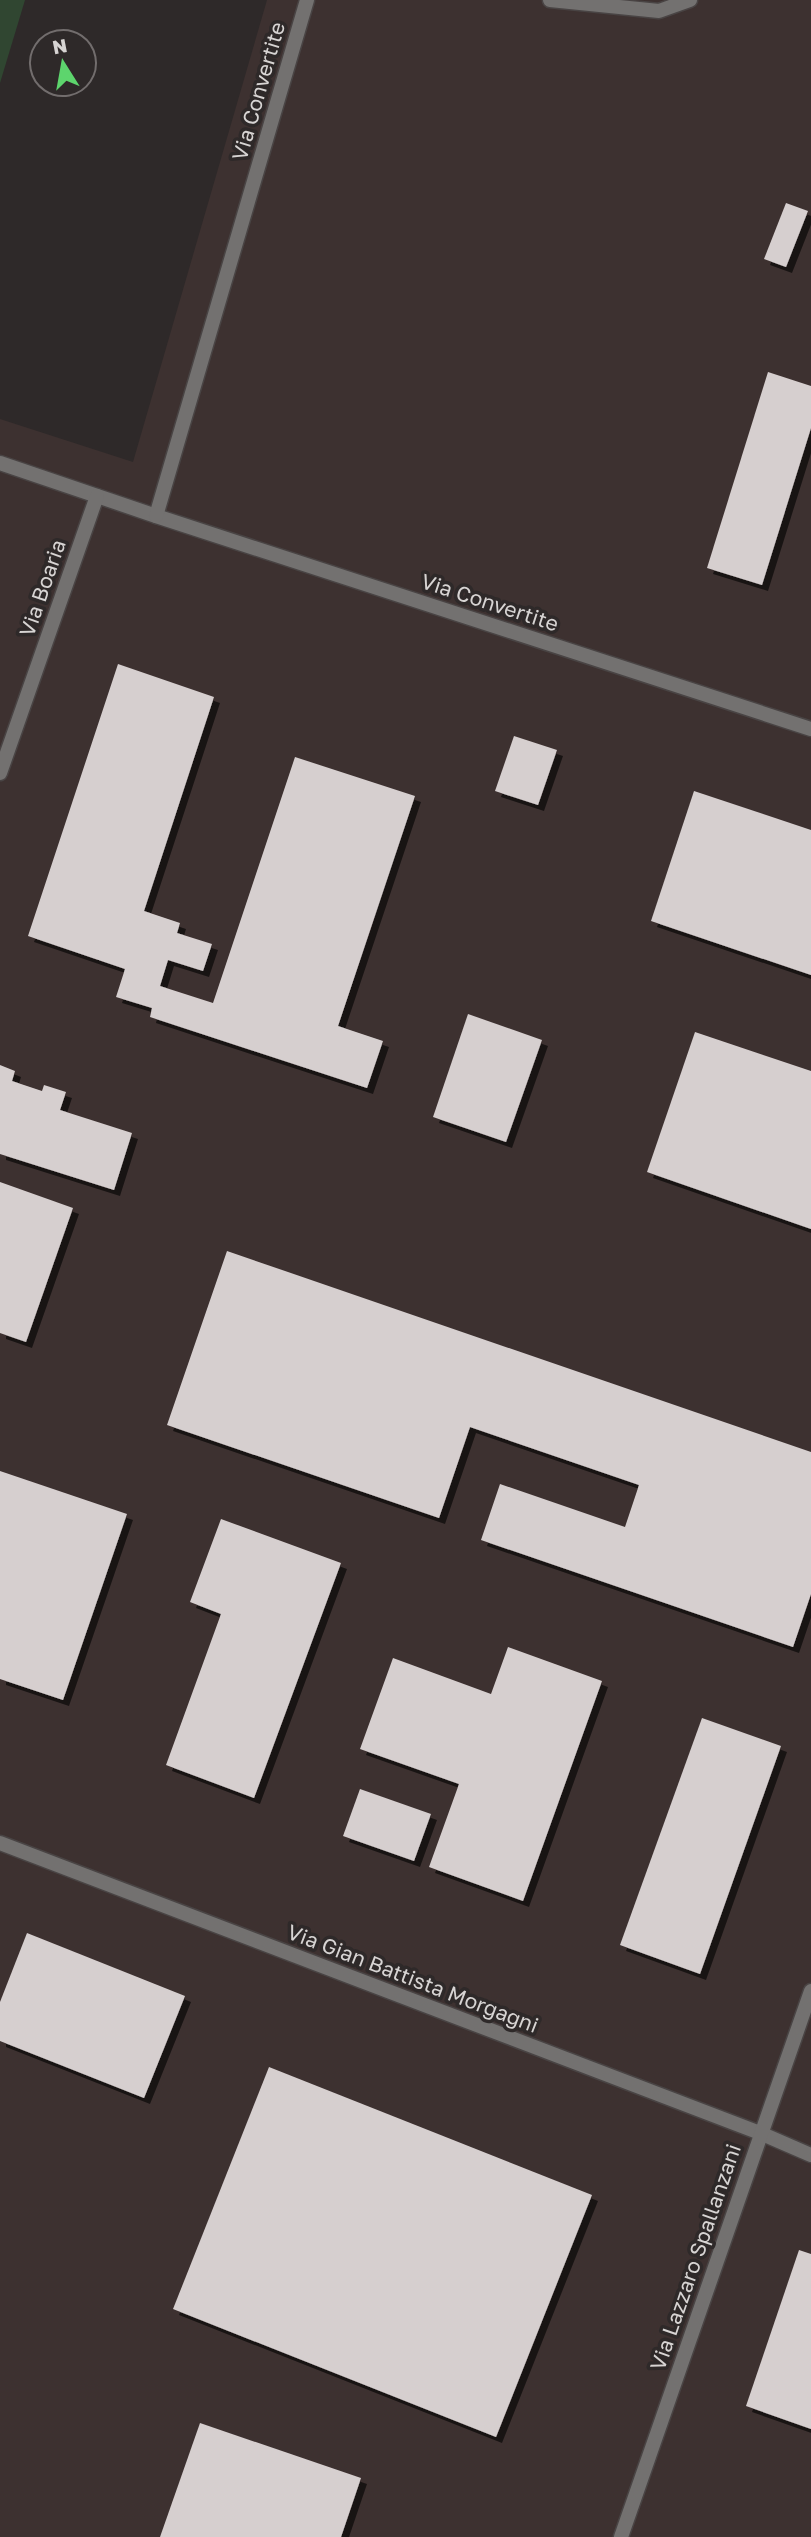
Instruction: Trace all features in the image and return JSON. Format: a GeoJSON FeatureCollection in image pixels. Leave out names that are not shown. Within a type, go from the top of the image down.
{"type":"FeatureCollection","features":[{"type":"Feature","properties":{"kind":"street","name":"Via Convertite"},"geometry":{"type":"LineString","coordinates":[[156,516],[307,0]]}},
{"type":"Feature","properties":{"kind":"street"},"geometry":{"type":"LineString","coordinates":[[550,0],[659,11],[690,0]]}},
{"type":"Feature","properties":{"kind":"street","name":"Via Convertite"},"geometry":{"type":"LineString","coordinates":[[0,463],[811,729]]}},
{"type":"Feature","properties":{"kind":"street","name":"Via Boaria"},"geometry":{"type":"LineString","coordinates":[[0,773],[97,496]]}},
{"type":"Feature","properties":{"kind":"street","name":"Via Gian Battista Morgagni"},"geometry":{"type":"LineString","coordinates":[[0,1843],[760,2133],[811,2155]]}},
{"type":"Feature","properties":{"kind":"street","name":"Via Lazzaro Spallanzani"},"geometry":{"type":"LineString","coordinates":[[621,2537],[811,1991]]}},
{"type":"Feature","properties":{"kind":"shaded area"},"geometry":{"type":"Polygon","coordinates":[[[267,0],[811,0],[811,2537],[0,2537],[0,419],[133,462],[267,0]]]}},
{"type":"Feature","properties":{"kind":"green space"},"geometry":{"type":"Polygon","coordinates":[[[0,0],[25,0],[0,83],[0,0]]]}},
{"type":"Feature","properties":{"kind":"building"},"geometry":{"type":"Polygon","coordinates":[[[786,203],[808,211],[786,267],[764,259],[786,203]]]}},
{"type":"Feature","properties":{"kind":"building"},"geometry":{"type":"Polygon","coordinates":[[[768,372],[811,386],[811,428],[762,585],[707,568],[768,372]]]}},
{"type":"Feature","properties":{"kind":"building"},"geometry":{"type":"Polygon","coordinates":[[[118,664],[214,697],[144,911],[180,923],[177,933],[212,944],[203,971],[168,960],[160,986],[213,1003],[295,757],[415,796],[338,1026],[383,1041],[367,1088],[150,1017],[152,1008],[116,997],[125,969],[28,936],[118,664]]]}},
{"type":"Feature","properties":{"kind":"building"},"geometry":{"type":"Polygon","coordinates":[[[514,736],[557,750],[538,805],[495,791],[514,736]]]}},
{"type":"Feature","properties":{"kind":"building"},"geometry":{"type":"Polygon","coordinates":[[[694,791],[811,830],[811,975],[651,921],[694,791]]]}},
{"type":"Feature","properties":{"kind":"building"},"geometry":{"type":"Polygon","coordinates":[[[468,1014],[542,1040],[506,1142],[433,1117],[468,1014]]]}},
{"type":"Feature","properties":{"kind":"building"},"geometry":{"type":"Polygon","coordinates":[[[695,1032],[811,1071],[811,1229],[647,1172],[695,1032]]]}},
{"type":"Feature","properties":{"kind":"building"},"geometry":{"type":"Polygon","coordinates":[[[0,1065],[15,1071],[12,1081],[42,1091],[44,1085],[66,1092],[60,1110],[132,1133],[114,1190],[0,1154],[0,1065]]]}},
{"type":"Feature","properties":{"kind":"building"},"geometry":{"type":"Polygon","coordinates":[[[0,1182],[73,1208],[26,1342],[0,1333],[0,1182]]]}},
{"type":"Feature","properties":{"kind":"building"},"geometry":{"type":"Polygon","coordinates":[[[227,1251],[811,1452],[811,1594],[793,1647],[481,1540],[500,1484],[625,1527],[639,1485],[470,1427],[439,1518],[167,1425],[227,1251]]]}},
{"type":"Feature","properties":{"kind":"building"},"geometry":{"type":"Polygon","coordinates":[[[0,1471],[127,1514],[63,1700],[0,1679],[0,1471]]]}},
{"type":"Feature","properties":{"kind":"building"},"geometry":{"type":"Polygon","coordinates":[[[221,1519],[341,1563],[254,1798],[166,1765],[221,1614],[190,1602],[221,1519]]]}},
{"type":"Feature","properties":{"kind":"building"},"geometry":{"type":"Polygon","coordinates":[[[508,1647],[602,1681],[523,1901],[429,1867],[459,1784],[360,1749],[393,1658],[491,1694],[508,1647]]]}},
{"type":"Feature","properties":{"kind":"building"},"geometry":{"type":"Polygon","coordinates":[[[702,1718],[781,1746],[700,1974],[620,1945],[702,1718]]]}},
{"type":"Feature","properties":{"kind":"building"},"geometry":{"type":"Polygon","coordinates":[[[360,1789],[431,1814],[414,1861],[343,1836],[360,1789]]]}},
{"type":"Feature","properties":{"kind":"building"},"geometry":{"type":"Polygon","coordinates":[[[27,1933],[185,1996],[144,2098],[0,2041],[0,2002],[27,1933]]]}},
{"type":"Feature","properties":{"kind":"building"},"geometry":{"type":"Polygon","coordinates":[[[269,2067],[592,2195],[496,2437],[173,2309],[269,2067]]]}},
{"type":"Feature","properties":{"kind":"building"},"geometry":{"type":"Polygon","coordinates":[[[799,2250],[811,2254],[811,2429],[746,2406],[799,2250]]]}},
{"type":"Feature","properties":{"kind":"building"},"geometry":{"type":"Polygon","coordinates":[[[200,2423],[361,2478],[341,2537],[160,2537],[200,2423]]]}}]}
